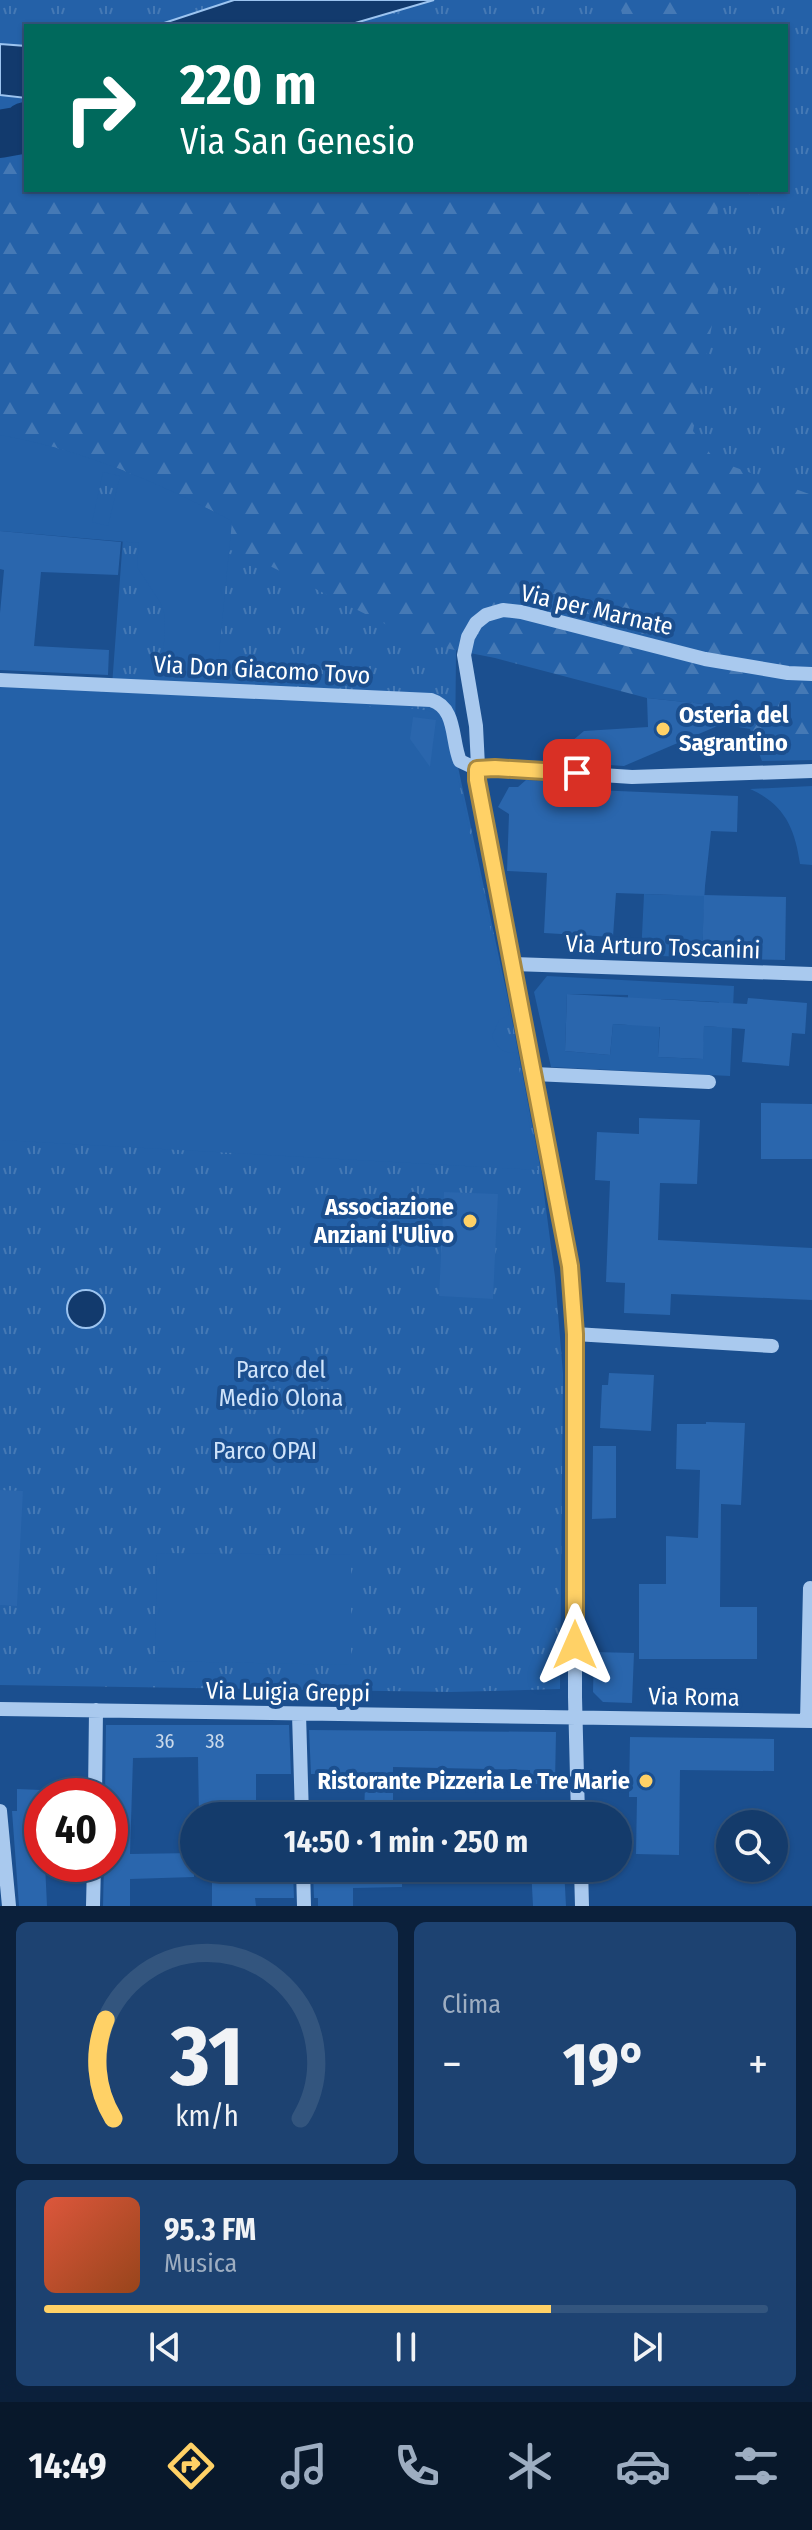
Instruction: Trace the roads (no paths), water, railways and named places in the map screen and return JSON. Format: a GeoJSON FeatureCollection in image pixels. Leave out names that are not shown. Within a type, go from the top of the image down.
{"type":"FeatureCollection","features":[{"type":"Feature","properties":{"kind":"street","name":"Via per Marnate"},"geometry":{"type":"LineString","coordinates":[[477,769],[476,726],[464,649],[476,623],[491,613],[503,610],[538,615],[705,659],[812,674]]}},
{"type":"Feature","properties":{"kind":"street","name":"Via Don Giacomo Tovo"},"geometry":{"type":"LineString","coordinates":[[0,680],[431,700],[443,706],[449,716],[460,761],[477,769]]}},
{"type":"Feature","properties":{"kind":"street"},"geometry":{"type":"LineString","coordinates":[[578,1802],[575,1334],[570,1266],[480,806],[477,769],[632,777],[812,771]]}},
{"type":"Feature","properties":{"kind":"street","name":"Via Arturo Toscanini"},"geometry":{"type":"LineString","coordinates":[[513,964],[812,974]]}},
{"type":"Feature","properties":{"kind":"street"},"geometry":{"type":"LineString","coordinates":[[534,1074],[709,1082]]}},
{"type":"Feature","properties":{"kind":"street"},"geometry":{"type":"LineString","coordinates":[[575,1334],[772,1346]]}},
{"type":"Feature","properties":{"kind":"street"},"geometry":{"type":"LineString","coordinates":[[810,1588],[810,1721]]}},
{"type":"Feature","properties":{"kind":"street","name":"Via Luigia Greppi"},"geometry":{"type":"LineString","coordinates":[[0,1709],[576,1719]]}},
{"type":"Feature","properties":{"kind":"street"},"geometry":{"type":"LineString","coordinates":[[95,1778],[96,1710]]}},
{"type":"Feature","properties":{"kind":"street"},"geometry":{"type":"LineString","coordinates":[[299,1714],[302,1802]]}},
{"type":"Feature","properties":{"kind":"street","name":"Via Roma"},"geometry":{"type":"LineString","coordinates":[[576,1719],[810,1721]]}},
{"type":"Feature","properties":{"kind":"street"},"geometry":{"type":"LineString","coordinates":[[0,1811],[9,1906]]}},
{"type":"Feature","properties":{"kind":"street"},"geometry":{"type":"LineString","coordinates":[[93,1906],[94,1882]]}},
{"type":"Feature","properties":{"kind":"street"},"geometry":{"type":"LineString","coordinates":[[303,1882],[304,1906]]}},
{"type":"Feature","properties":{"kind":"street"},"geometry":{"type":"LineString","coordinates":[[581,1882],[582,1906]]}},
{"type":"Feature","properties":{"kind":"waterway"},"geometry":{"type":"LineString","coordinates":[[0,134],[24,128]]}},
{"type":"Feature","properties":{"kind":"place","name":"Osteria del Sagrantino"},"geometry":{"type":"Point","coordinates":[663,729]}},
{"type":"Feature","properties":{"kind":"place","name":"Associazione Anziani l'Ulivo"},"geometry":{"type":"Point","coordinates":[470,1221]}},
{"type":"Feature","properties":{"kind":"place","name":"Ristorante Pizzeria Le Tre Marie"},"geometry":{"type":"Point","coordinates":[646,1781]}},
{"type":"Feature","properties":{"kind":"park label","name":"Parco del Medio Olona"},"geometry":{"type":"Point","coordinates":[281,1384]}},
{"type":"Feature","properties":{"kind":"park label","name":"Parco OPAI"},"geometry":{"type":"Point","coordinates":[265,1451]}}]}
